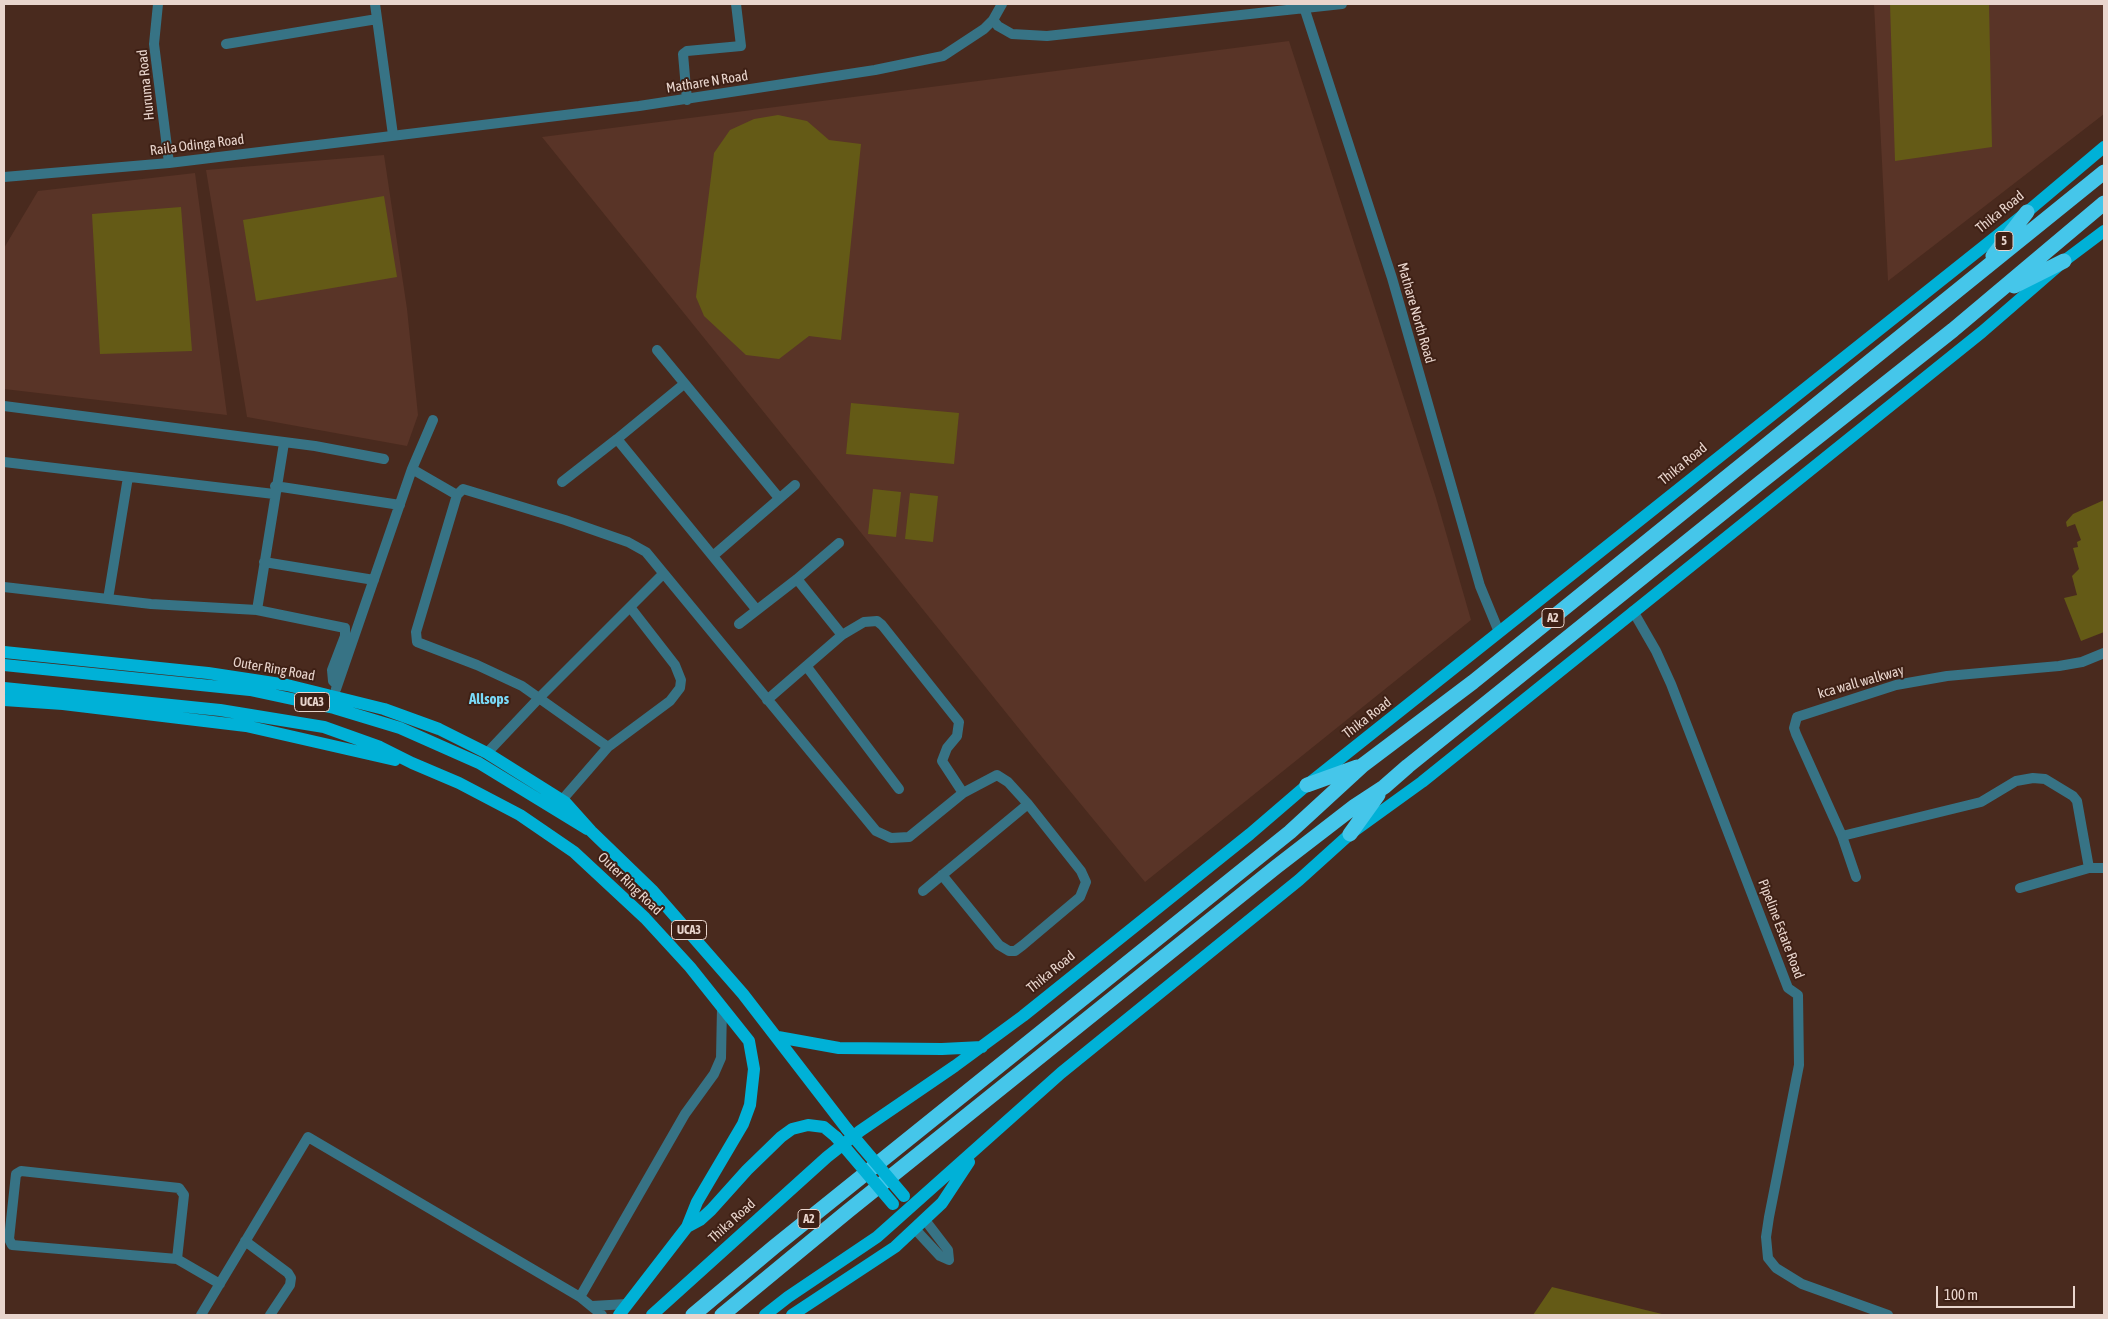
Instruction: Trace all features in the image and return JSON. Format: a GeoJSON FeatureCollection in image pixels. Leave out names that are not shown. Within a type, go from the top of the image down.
{"type":"FeatureCollection","features":[{"type":"Feature","properties":{"kind":"highway","name":"A2"},"geometry":{"type":"LineString","coordinates":[[693,1315],[1290,832],[1363,765],[1474,682],[2104,172]]}},
{"type":"Feature","properties":{"kind":"highway","name":"A2"},"geometry":{"type":"LineString","coordinates":[[722,1315],[848,1211],[1276,867],[1355,806],[1384,788],[1408,766],[1992,298],[2104,203]]}},
{"type":"Feature","properties":{"kind":"highway","name":"5"},"geometry":{"type":"LineString","coordinates":[[1982,272],[2027,212]]}},
{"type":"Feature","properties":{"kind":"highway"},"geometry":{"type":"LineString","coordinates":[[1992,298],[2064,261]]}},
{"type":"Feature","properties":{"kind":"highway"},"geometry":{"type":"LineString","coordinates":[[1307,785],[1363,765]]}},
{"type":"Feature","properties":{"kind":"highway"},"geometry":{"type":"LineString","coordinates":[[1350,834],[1384,788]]}},
{"type":"Feature","properties":{"kind":"main road","name":"Thika Road"},"geometry":{"type":"LineString","coordinates":[[652,1315],[827,1157],[875,1120],[983,1046],[1250,834],[1307,785],[2027,212],[2104,148]]}},
{"type":"Feature","properties":{"kind":"main road"},"geometry":{"type":"LineString","coordinates":[[765,1315],[877,1237],[903,1216],[1061,1072],[1299,880],[1350,834],[1422,782],[1982,332],[2064,261],[2104,231]]}},
{"type":"Feature","properties":{"kind":"main road","name":"Outer Ring Road"},"geometry":{"type":"LineString","coordinates":[[4,652],[208,673],[336,690],[415,720],[487,753],[562,800],[652,890],[778,1037],[820,1096],[842,1133],[898,1200],[903,1216]]}},
{"type":"Feature","properties":{"kind":"main road","name":"Outer Ring Road"},"geometry":{"type":"LineString","coordinates":[[4,665],[250,690],[334,708],[400,728],[472,760],[591,831]]}},
{"type":"Feature","properties":{"kind":"main road","name":"Outer Ring Road"},"geometry":{"type":"LineString","coordinates":[[4,688],[220,710],[290,721],[352,736],[459,782],[520,815],[574,852],[645,918],[722,1006],[749,1041],[754,1068],[753,1088],[743,1124],[697,1202],[687,1227]]}},
{"type":"Feature","properties":{"kind":"main road","name":"Outer Ring Road"},"geometry":{"type":"LineString","coordinates":[[4,700],[63,704],[246,726],[412,763]]}},
{"type":"Feature","properties":{"kind":"main road"},"geometry":{"type":"LineString","coordinates":[[778,1037],[839,1048],[942,1049],[983,1046]]}},
{"type":"Feature","properties":{"kind":"main road","name":"Outer Ring Road"},"geometry":{"type":"LineString","coordinates":[[687,1227],[700,1220],[711,1210],[747,1170],[792,1129],[808,1126],[824,1127],[842,1133]]}},
{"type":"Feature","properties":{"kind":"main road"},"geometry":{"type":"LineString","coordinates":[[792,1315],[895,1247],[925,1220],[942,1203],[985,1140]]}},
{"type":"Feature","properties":{"kind":"main road","name":"Outer Ring Road"},"geometry":{"type":"LineString","coordinates":[[898,1200],[913,1207]]}},
{"type":"Feature","properties":{"kind":"main road"},"geometry":{"type":"LineString","coordinates":[[619,1315],[687,1227]]}},
{"type":"Feature","properties":{"kind":"main road"},"geometry":{"type":"LineString","coordinates":[[851,1254],[895,1247]]}},
{"type":"Feature","properties":{"kind":"street","name":"Huruma Road"},"geometry":{"type":"LineString","coordinates":[[158,4],[154,44],[169,163]]}},
{"type":"Feature","properties":{"kind":"street"},"geometry":{"type":"LineString","coordinates":[[375,4],[394,135]]}},
{"type":"Feature","properties":{"kind":"street"},"geometry":{"type":"LineString","coordinates":[[686,100],[683,54],[687,51],[741,46],[736,4]]}},
{"type":"Feature","properties":{"kind":"street","name":"Mathare N Road"},"geometry":{"type":"LineString","coordinates":[[394,135],[686,100],[936,59],[971,38],[993,20],[1002,4]]}},
{"type":"Feature","properties":{"kind":"street"},"geometry":{"type":"LineString","coordinates":[[993,20],[998,26],[1012,34],[1042,37],[1303,6],[1342,4]]}},
{"type":"Feature","properties":{"kind":"street","name":"Mathare North Road"},"geometry":{"type":"LineString","coordinates":[[1303,6],[1392,278],[1480,586],[1500,632]]}},
{"type":"Feature","properties":{"kind":"street"},"geometry":{"type":"LineString","coordinates":[[226,44],[377,19]]}},
{"type":"Feature","properties":{"kind":"street","name":"Raila Odinga Road"},"geometry":{"type":"LineString","coordinates":[[4,177],[169,163],[394,135]]}},
{"type":"Feature","properties":{"kind":"street"},"geometry":{"type":"LineString","coordinates":[[656,350],[779,498]]}},
{"type":"Feature","properties":{"kind":"street"},"geometry":{"type":"LineString","coordinates":[[562,482],[684,384]]}},
{"type":"Feature","properties":{"kind":"street"},"geometry":{"type":"LineString","coordinates":[[4,406],[315,446],[384,459]]}},
{"type":"Feature","properties":{"kind":"street"},"geometry":{"type":"LineString","coordinates":[[336,690],[412,469],[433,420]]}},
{"type":"Feature","properties":{"kind":"street"},"geometry":{"type":"LineString","coordinates":[[617,439],[714,555],[756,609]]}},
{"type":"Feature","properties":{"kind":"street"},"geometry":{"type":"LineString","coordinates":[[257,610],[284,443]]}},
{"type":"Feature","properties":{"kind":"street"},"geometry":{"type":"LineString","coordinates":[[4,462],[128,477],[275,490],[400,505]]}},
{"type":"Feature","properties":{"kind":"street"},"geometry":{"type":"LineString","coordinates":[[412,469],[457,495]]}},
{"type":"Feature","properties":{"kind":"street"},"geometry":{"type":"LineString","coordinates":[[108,599],[128,477]]}},
{"type":"Feature","properties":{"kind":"street"},"geometry":{"type":"LineString","coordinates":[[714,555],[795,485]]}},
{"type":"Feature","properties":{"kind":"street"},"geometry":{"type":"LineString","coordinates":[[608,747],[522,686],[486,669],[417,642],[416,632],[457,495],[461,490],[470,490],[628,542],[646,552],[876,832],[898,839],[909,837],[963,794],[997,775],[1008,782],[1028,804],[1073,860],[1086,882],[1080,897],[1015,951],[1005,950],[942,875]]}},
{"type":"Feature","properties":{"kind":"street"},"geometry":{"type":"LineString","coordinates":[[739,624],[797,579],[838,543]]}},
{"type":"Feature","properties":{"kind":"street"},"geometry":{"type":"LineString","coordinates":[[264,562],[374,580]]}},
{"type":"Feature","properties":{"kind":"street"},"geometry":{"type":"LineString","coordinates":[[487,753],[663,574]]}},
{"type":"Feature","properties":{"kind":"street"},"geometry":{"type":"LineString","coordinates":[[797,579],[842,634]]}},
{"type":"Feature","properties":{"kind":"street"},"geometry":{"type":"LineString","coordinates":[[4,587],[108,599],[257,610],[345,628],[345,636],[332,670],[336,690]]}},
{"type":"Feature","properties":{"kind":"street"},"geometry":{"type":"LineString","coordinates":[[562,800],[608,747],[670,701],[680,688],[681,680],[675,665],[630,608]]}},
{"type":"Feature","properties":{"kind":"street","name":"Pipeline Estate Road"},"geometry":{"type":"LineString","coordinates":[[1633,611],[1656,651],[1671,684],[1788,988],[1798,995],[1799,1065],[1769,1217],[1766,1237],[1768,1258],[1776,1268],[1794,1280],[1888,1315]]}},
{"type":"Feature","properties":{"kind":"street"},"geometry":{"type":"LineString","coordinates":[[767,700],[807,667],[842,634],[864,622],[877,621],[959,722],[958,732],[942,761],[963,794]]}},
{"type":"Feature","properties":{"kind":"street","name":"kca wall walkway"},"geometry":{"type":"LineString","coordinates":[[1856,877],[1842,836],[1798,740],[1794,728],[1797,716],[1896,685],[1947,676],[2059,666],[2082,662],[2104,653]]}},
{"type":"Feature","properties":{"kind":"street"},"geometry":{"type":"LineString","coordinates":[[807,667],[898,789]]}},
{"type":"Feature","properties":{"kind":"street"},"geometry":{"type":"LineString","coordinates":[[1842,836],[1981,802],[2016,781],[2033,778],[2045,779],[2078,801],[2089,868]]}},
{"type":"Feature","properties":{"kind":"street"},"geometry":{"type":"LineString","coordinates":[[923,890],[1028,804]]}},
{"type":"Feature","properties":{"kind":"street"},"geometry":{"type":"LineString","coordinates":[[2020,888],[2089,868],[2104,868]]}},
{"type":"Feature","properties":{"kind":"street"},"geometry":{"type":"LineString","coordinates":[[580,1297],[698,1094],[714,1074],[721,1058],[722,1006]]}},
{"type":"Feature","properties":{"kind":"street"},"geometry":{"type":"LineString","coordinates":[[201,1315],[308,1137],[580,1297],[602,1315]]}},
{"type":"Feature","properties":{"kind":"street"},"geometry":{"type":"LineString","coordinates":[[177,1259],[184,1195],[179,1188],[21,1171],[16,1174],[9,1240],[12,1245],[177,1259],[220,1284]]}},
{"type":"Feature","properties":{"kind":"street"},"geometry":{"type":"LineString","coordinates":[[915,1229],[934,1251],[949,1260],[948,1250],[925,1220]]}},
{"type":"Feature","properties":{"kind":"street"},"geometry":{"type":"LineString","coordinates":[[245,1241],[288,1273],[291,1278],[290,1285],[270,1315]]}},
{"type":"Feature","properties":{"kind":"street"},"geometry":{"type":"LineString","coordinates":[[592,1306],[627,1304]]}},
{"type":"Feature","properties":{"kind":"shaded area"},"geometry":{"type":"Polygon","coordinates":[[[1874,4],[2104,4],[2104,114],[1888,281],[1874,4]]]}},
{"type":"Feature","properties":{"kind":"shaded area"},"geometry":{"type":"Polygon","coordinates":[[[1890,4],[1989,4],[1992,147],[1895,161],[1890,4]]]}},
{"type":"Feature","properties":{"kind":"shaded area"},"geometry":{"type":"Polygon","coordinates":[[[1289,41],[1436,498],[1471,620],[1145,882],[1037,751],[542,137],[1289,41]]]}},
{"type":"Feature","properties":{"kind":"shaded area"},"geometry":{"type":"Polygon","coordinates":[[[778,115],[807,121],[829,140],[861,144],[841,340],[809,336],[779,359],[746,355],[704,316],[696,297],[714,153],[730,130],[754,119],[778,115]]]}},
{"type":"Feature","properties":{"kind":"shaded area"},"geometry":{"type":"Polygon","coordinates":[[[384,155],[407,309],[418,415],[407,446],[247,417],[206,170],[384,155]]]}},
{"type":"Feature","properties":{"kind":"shaded area"},"geometry":{"type":"Polygon","coordinates":[[[195,173],[227,415],[4,389],[4,248],[38,191],[195,173]]]}},
{"type":"Feature","properties":{"kind":"shaded area"},"geometry":{"type":"Polygon","coordinates":[[[384,196],[397,277],[256,301],[243,220],[384,196]]]}},
{"type":"Feature","properties":{"kind":"shaded area"},"geometry":{"type":"Polygon","coordinates":[[[181,207],[192,351],[100,354],[92,214],[181,207]]]}},
{"type":"Feature","properties":{"kind":"shaded area"},"geometry":{"type":"Polygon","coordinates":[[[851,403],[959,413],[954,464],[846,454],[851,403]]]}},
{"type":"Feature","properties":{"kind":"shaded area"},"geometry":{"type":"Polygon","coordinates":[[[873,489],[901,492],[896,537],[868,534],[873,489]]]}},
{"type":"Feature","properties":{"kind":"shaded area"},"geometry":{"type":"Polygon","coordinates":[[[910,493],[938,496],[933,542],[905,539],[910,493]]]}},
{"type":"Feature","properties":{"kind":"shaded area"},"geometry":{"type":"Polygon","coordinates":[[[2104,500],[2104,632],[2081,641],[2064,598],[2077,595],[2072,576],[2079,569],[2073,548],[2078,547],[2077,542],[2081,540],[2075,524],[2067,527],[2066,522],[2073,514],[2104,500]]]}},
{"type":"Feature","properties":{"kind":"shaded area"},"geometry":{"type":"Polygon","coordinates":[[[1552,1287],[1666,1315],[1533,1315],[1552,1287]]]}},
{"type":"Feature","properties":{"kind":"district","name":"Allsops"},"geometry":{"type":"Point","coordinates":[489,699]}}]}
